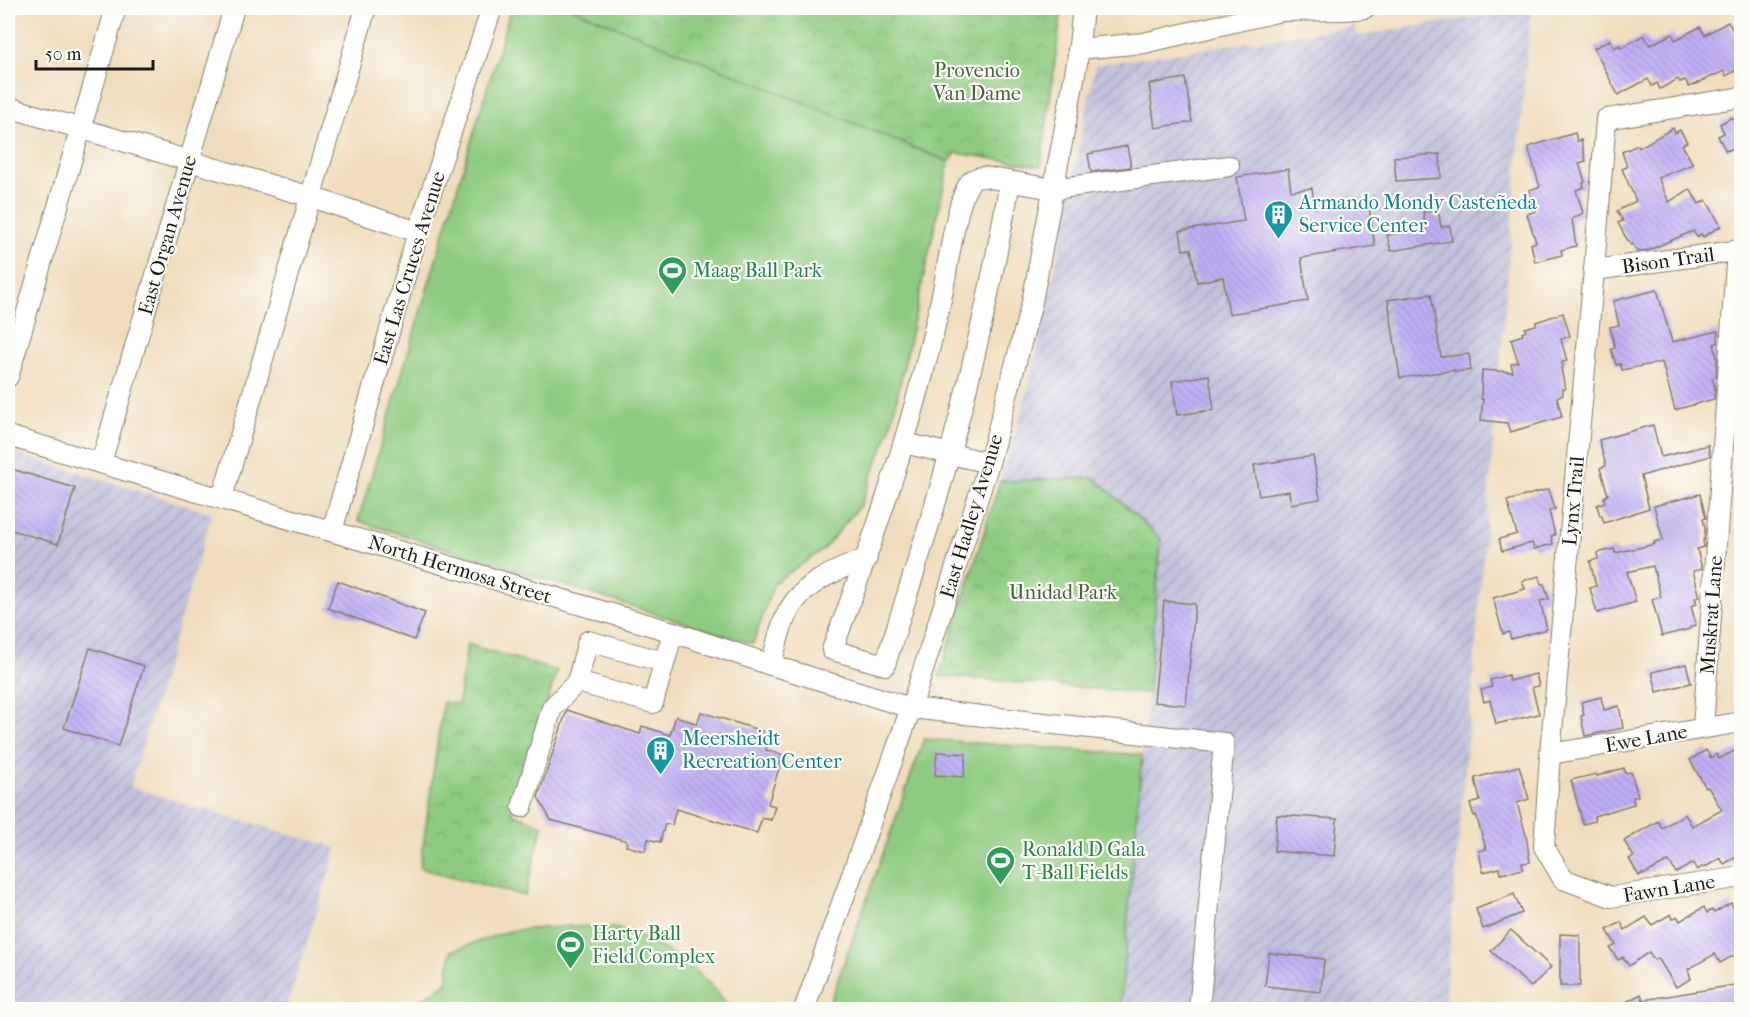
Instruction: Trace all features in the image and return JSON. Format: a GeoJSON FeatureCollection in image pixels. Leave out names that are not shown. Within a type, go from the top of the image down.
{"type":"FeatureCollection","features":[{"type":"Feature","properties":{"kind":"street"},"geometry":{"type":"LineString","coordinates":[[8,377],[116,8]]}},
{"type":"Feature","properties":{"kind":"street","name":"East Organ Avenue"},"geometry":{"type":"LineString","coordinates":[[102,463],[234,8]]}},
{"type":"Feature","properties":{"kind":"street"},"geometry":{"type":"LineString","coordinates":[[222,498],[366,8]]}},
{"type":"Feature","properties":{"kind":"street","name":"East Las Cruces Avenue"},"geometry":{"type":"LineString","coordinates":[[332,531],[418,232],[492,8]]}},
{"type":"Feature","properties":{"kind":"street","name":"East Hadley Avenue"},"geometry":{"type":"LineString","coordinates":[[804,1010],[911,708],[989,463],[1032,302],[1078,49],[1083,8]]}},
{"type":"Feature","properties":{"kind":"street"},"geometry":{"type":"LineString","coordinates":[[1078,49],[1144,43],[1282,9],[1365,8]]}},
{"type":"Feature","properties":{"kind":"street","name":"Lynx Trail"},"geometry":{"type":"LineString","coordinates":[[1563,879],[1544,847],[1550,754],[1606,119],[1742,97]]}},
{"type":"Feature","properties":{"kind":"street"},"geometry":{"type":"LineString","coordinates":[[8,106],[311,197],[418,232]]}},
{"type":"Feature","properties":{"kind":"street"},"geometry":{"type":"LineString","coordinates":[[823,681],[832,650],[867,558],[904,442],[924,369],[964,194],[970,182],[985,177],[1053,189],[1229,166]]}},
{"type":"Feature","properties":{"kind":"street"},"geometry":{"type":"LineString","coordinates":[[832,650],[885,665],[949,453],[997,255],[1010,182]]}},
{"type":"Feature","properties":{"kind":"street","name":"Bison Trail"},"geometry":{"type":"LineString","coordinates":[[1594,270],[1739,250]]}},
{"type":"Feature","properties":{"kind":"street","name":"Muskrat Lane"},"geometry":{"type":"LineString","coordinates":[[1703,728],[1739,250]]}},
{"type":"Feature","properties":{"kind":"street","name":"North Hermosa Street"},"geometry":{"type":"LineString","coordinates":[[8,436],[673,632],[911,708],[1224,743],[1199,1010]]}},
{"type":"Feature","properties":{"kind":"street"},"geometry":{"type":"LineString","coordinates":[[904,442],[989,463]]}},
{"type":"Feature","properties":{"kind":"street"},"geometry":{"type":"LineString","coordinates":[[771,665],[787,612],[796,597],[829,574],[867,558]]}},
{"type":"Feature","properties":{"kind":"street"},"geometry":{"type":"LineString","coordinates":[[577,682],[653,703],[673,632]]}},
{"type":"Feature","properties":{"kind":"street"},"geometry":{"type":"LineString","coordinates":[[522,807],[552,708],[577,682],[588,641],[664,662]]}},
{"type":"Feature","properties":{"kind":"street","name":"Ewe Lane"},"geometry":{"type":"LineString","coordinates":[[1550,754],[1742,722]]}},
{"type":"Feature","properties":{"kind":"street","name":"Fawn Lane"},"geometry":{"type":"LineString","coordinates":[[1563,879],[1611,897],[1742,877]]}},
{"type":"Feature","properties":{"kind":"shaded area"},"geometry":{"type":"Polygon","coordinates":[[[1531,8],[1444,1009],[1120,1009],[1161,539],[1095,478],[1000,481],[1028,389],[1052,286],[1095,65],[1355,26],[1357,36],[1531,8]]]}},
{"type":"Feature","properties":{"kind":"shaded area"},"geometry":{"type":"Polygon","coordinates":[[[8,451],[212,513],[130,787],[337,848],[286,1009],[8,1009],[8,451]]]}},
{"type":"Feature","properties":{"kind":"green space","name":"Maag Ball Park"},"geometry":{"type":"Polygon","coordinates":[[[511,8],[571,8],[949,162],[890,429],[861,504],[823,550],[774,583],[753,644],[358,521],[511,8]]]}},
{"type":"Feature","properties":{"kind":"green space","name":"Provencio Van Dame"},"geometry":{"type":"Polygon","coordinates":[[[571,8],[1062,8],[1041,166],[956,153],[949,162],[571,8]]]}},
{"type":"Feature","properties":{"kind":"green space","name":"Unidad Park"},"geometry":{"type":"Polygon","coordinates":[[[1095,478],[1161,539],[1148,693],[939,676],[1000,481],[1095,478]]]}},
{"type":"Feature","properties":{"kind":"green space"},"geometry":{"type":"Polygon","coordinates":[[[467,644],[557,671],[512,813],[543,825],[525,896],[420,868],[443,702],[458,704],[467,644]]]}},
{"type":"Feature","properties":{"kind":"green space","name":"Ronald D Gala T-Ball Fields"},"geometry":{"type":"Polygon","coordinates":[[[924,739],[1142,755],[1120,1009],[827,1010],[924,739]]]}},
{"type":"Feature","properties":{"kind":"green space","name":"Harty Ball Field Complex"},"geometry":{"type":"Polygon","coordinates":[[[568,926],[615,928],[642,937],[685,963],[710,985],[730,1009],[407,1009],[447,983],[451,951],[509,931],[568,926]]]}},
{"type":"Feature","properties":{"kind":"building"},"geometry":{"type":"Polygon","coordinates":[[[1728,22],[1742,46],[1742,67],[1726,76],[1724,71],[1689,87],[1685,80],[1680,82],[1678,79],[1660,89],[1657,83],[1652,86],[1648,79],[1618,95],[1594,48],[1610,40],[1614,48],[1620,45],[1621,48],[1644,35],[1650,45],[1672,34],[1675,40],[1700,27],[1705,35],[1728,22]]]}},
{"type":"Feature","properties":{"kind":"building"},"geometry":{"type":"Polygon","coordinates":[[[1185,78],[1192,122],[1155,128],[1149,84],[1185,78]]]}},
{"type":"Feature","properties":{"kind":"building"},"geometry":{"type":"Polygon","coordinates":[[[1732,117],[1742,135],[1742,145],[1726,151],[1718,136],[1724,133],[1720,124],[1732,117]]]}},
{"type":"Feature","properties":{"kind":"building"},"geometry":{"type":"Polygon","coordinates":[[[1673,128],[1675,133],[1680,130],[1687,142],[1682,145],[1693,164],[1658,178],[1669,202],[1690,189],[1699,204],[1706,200],[1721,226],[1703,237],[1701,234],[1697,237],[1693,231],[1649,250],[1637,252],[1618,223],[1623,221],[1617,211],[1636,201],[1622,169],[1627,167],[1622,152],[1638,145],[1639,148],[1673,128]]]}},
{"type":"Feature","properties":{"kind":"building"},"geometry":{"type":"Polygon","coordinates":[[[1575,133],[1577,141],[1581,140],[1586,161],[1579,163],[1585,182],[1584,187],[1576,190],[1583,213],[1572,219],[1576,246],[1561,250],[1562,255],[1535,262],[1531,244],[1536,242],[1527,214],[1536,211],[1529,190],[1540,187],[1528,147],[1575,133]]]}},
{"type":"Feature","properties":{"kind":"building"},"geometry":{"type":"Polygon","coordinates":[[[1127,146],[1131,167],[1091,172],[1088,154],[1127,146]]]}},
{"type":"Feature","properties":{"kind":"building"},"geometry":{"type":"Polygon","coordinates":[[[1440,154],[1441,178],[1396,181],[1394,157],[1440,154]]]}},
{"type":"Feature","properties":{"kind":"building","name":"Armando Mondy Casteñeda Service Center"},"geometry":{"type":"Polygon","coordinates":[[[1288,169],[1291,191],[1312,188],[1315,208],[1368,200],[1375,246],[1301,258],[1308,301],[1229,314],[1223,277],[1197,282],[1191,249],[1183,250],[1180,231],[1244,221],[1237,177],[1288,169]]]}},
{"type":"Feature","properties":{"kind":"building"},"geometry":{"type":"Polygon","coordinates":[[[1438,210],[1441,227],[1450,226],[1452,241],[1391,251],[1387,235],[1426,230],[1423,212],[1438,210]]]}},
{"type":"Feature","properties":{"kind":"building"},"geometry":{"type":"Polygon","coordinates":[[[1657,290],[1672,342],[1718,331],[1718,343],[1714,344],[1717,358],[1716,377],[1712,378],[1715,387],[1714,399],[1675,410],[1662,362],[1622,370],[1620,364],[1616,365],[1611,349],[1615,348],[1610,327],[1619,325],[1613,301],[1657,290]]]}},
{"type":"Feature","properties":{"kind":"building"},"geometry":{"type":"Polygon","coordinates":[[[1431,294],[1441,357],[1469,354],[1471,370],[1400,378],[1388,300],[1431,294]]]}},
{"type":"Feature","properties":{"kind":"building"},"geometry":{"type":"Polygon","coordinates":[[[1563,313],[1570,336],[1561,339],[1567,361],[1562,362],[1563,368],[1561,368],[1565,389],[1562,389],[1563,395],[1557,397],[1562,417],[1510,432],[1507,423],[1481,420],[1482,370],[1513,372],[1511,364],[1518,362],[1511,339],[1523,335],[1525,328],[1536,325],[1536,322],[1563,313]]]}},
{"type":"Feature","properties":{"kind":"building"},"geometry":{"type":"Polygon","coordinates":[[[1209,375],[1214,410],[1177,415],[1172,381],[1209,375]]]}},
{"type":"Feature","properties":{"kind":"building"},"geometry":{"type":"Polygon","coordinates":[[[1653,425],[1661,457],[1708,445],[1710,456],[1641,476],[1649,508],[1604,523],[1597,505],[1605,502],[1604,497],[1608,495],[1600,468],[1606,466],[1599,440],[1653,425]]]}},
{"type":"Feature","properties":{"kind":"building"},"geometry":{"type":"Polygon","coordinates":[[[1313,456],[1320,499],[1291,504],[1289,491],[1259,496],[1254,465],[1313,456]]]}},
{"type":"Feature","properties":{"kind":"building"},"geometry":{"type":"Polygon","coordinates":[[[8,468],[75,488],[58,544],[8,529],[8,468]]]}},
{"type":"Feature","properties":{"kind":"building"},"geometry":{"type":"Polygon","coordinates":[[[1549,489],[1555,509],[1549,511],[1555,535],[1551,536],[1553,544],[1534,549],[1532,543],[1502,551],[1499,539],[1517,534],[1507,501],[1549,489]]]}},
{"type":"Feature","properties":{"kind":"building"},"geometry":{"type":"Polygon","coordinates":[[[1700,494],[1706,518],[1703,519],[1704,547],[1697,549],[1702,569],[1693,571],[1700,597],[1695,598],[1697,604],[1691,606],[1696,625],[1690,629],[1662,636],[1652,599],[1661,597],[1653,566],[1627,572],[1636,602],[1597,613],[1590,588],[1596,586],[1590,561],[1598,559],[1597,553],[1614,549],[1615,553],[1663,540],[1654,506],[1700,494]]]}},
{"type":"Feature","properties":{"kind":"building"},"geometry":{"type":"Polygon","coordinates":[[[1539,576],[1549,599],[1540,601],[1547,629],[1511,639],[1509,632],[1503,634],[1493,598],[1525,589],[1522,581],[1539,576]]]}},
{"type":"Feature","properties":{"kind":"building"},"geometry":{"type":"Polygon","coordinates":[[[338,581],[425,613],[414,640],[328,608],[338,581]]]}},
{"type":"Feature","properties":{"kind":"building"},"geometry":{"type":"Polygon","coordinates":[[[1164,601],[1195,604],[1186,705],[1154,702],[1164,601]]]}},
{"type":"Feature","properties":{"kind":"building"},"geometry":{"type":"Polygon","coordinates":[[[90,648],[144,666],[118,746],[64,728],[90,648]]]}},
{"type":"Feature","properties":{"kind":"building"},"geometry":{"type":"Polygon","coordinates":[[[1686,664],[1691,683],[1657,692],[1652,672],[1686,664]]]}},
{"type":"Feature","properties":{"kind":"building"},"geometry":{"type":"Polygon","coordinates":[[[1536,674],[1539,686],[1532,687],[1539,714],[1496,724],[1490,700],[1484,702],[1481,690],[1492,687],[1490,680],[1508,675],[1509,681],[1536,674]]]}},
{"type":"Feature","properties":{"kind":"building"},"geometry":{"type":"Polygon","coordinates":[[[1601,697],[1604,710],[1619,706],[1623,728],[1585,736],[1581,702],[1601,697]]]}},
{"type":"Feature","properties":{"kind":"building","name":"Meersheidt Recreation Center"},"geometry":{"type":"Polygon","coordinates":[[[567,710],[640,734],[642,726],[670,735],[676,716],[697,724],[701,712],[769,733],[766,750],[783,755],[768,804],[775,806],[771,820],[762,818],[757,833],[676,809],[672,825],[665,824],[660,842],[648,839],[645,851],[626,846],[627,841],[551,820],[538,797],[567,710]]]}},
{"type":"Feature","properties":{"kind":"building"},"geometry":{"type":"Polygon","coordinates":[[[1738,749],[1742,756],[1742,854],[1724,864],[1720,858],[1697,870],[1693,863],[1676,873],[1669,861],[1639,876],[1629,859],[1634,857],[1624,841],[1658,821],[1662,828],[1685,814],[1692,826],[1722,810],[1690,760],[1706,750],[1711,758],[1716,754],[1719,759],[1738,749]]]}},
{"type":"Feature","properties":{"kind":"building"},"geometry":{"type":"Polygon","coordinates":[[[937,752],[966,754],[964,777],[935,775],[937,752]]]}},
{"type":"Feature","properties":{"kind":"building"},"geometry":{"type":"Polygon","coordinates":[[[1519,766],[1529,799],[1517,803],[1526,835],[1530,862],[1522,863],[1523,869],[1501,874],[1500,868],[1483,872],[1479,851],[1486,849],[1476,815],[1474,816],[1470,804],[1480,801],[1475,778],[1519,766]]]}},
{"type":"Feature","properties":{"kind":"building"},"geometry":{"type":"Polygon","coordinates":[[[1624,768],[1625,773],[1631,772],[1638,796],[1633,797],[1634,804],[1594,816],[1595,821],[1583,824],[1571,780],[1596,774],[1597,776],[1624,768]]]}},
{"type":"Feature","properties":{"kind":"building"},"geometry":{"type":"Polygon","coordinates":[[[1277,815],[1337,819],[1334,856],[1274,851],[1277,815]]]}},
{"type":"Feature","properties":{"kind":"building"},"geometry":{"type":"Polygon","coordinates":[[[1514,894],[1522,913],[1483,929],[1476,909],[1514,894]]]}},
{"type":"Feature","properties":{"kind":"building"},"geometry":{"type":"Polygon","coordinates":[[[1731,903],[1737,915],[1742,913],[1742,951],[1720,963],[1715,954],[1688,969],[1691,979],[1676,987],[1658,958],[1654,960],[1649,952],[1629,966],[1623,957],[1618,960],[1610,948],[1616,945],[1607,930],[1621,922],[1625,930],[1646,917],[1652,925],[1671,914],[1673,919],[1677,916],[1680,921],[1704,907],[1707,913],[1712,910],[1714,913],[1731,903]]]}},
{"type":"Feature","properties":{"kind":"building"},"geometry":{"type":"Polygon","coordinates":[[[1511,930],[1551,967],[1531,987],[1491,951],[1511,930]]]}},
{"type":"Feature","properties":{"kind":"building"},"geometry":{"type":"Polygon","coordinates":[[[1560,934],[1580,935],[1580,986],[1560,986],[1560,934]]]}},
{"type":"Feature","properties":{"kind":"building"},"geometry":{"type":"Polygon","coordinates":[[[1269,953],[1324,959],[1321,992],[1265,986],[1269,953]]]}},
{"type":"Feature","properties":{"kind":"building"},"geometry":{"type":"Polygon","coordinates":[[[1742,984],[1742,1010],[1611,1010],[1641,994],[1643,1000],[1742,984]]]}},
{"type":"Feature","properties":{"kind":"place","name":"Armando Mondy Casteñeda Service Center"},"geometry":{"type":"Point","coordinates":[1278,240]}},
{"type":"Feature","properties":{"kind":"place","name":"Maag Ball Park"},"geometry":{"type":"Point","coordinates":[672,296]}},
{"type":"Feature","properties":{"kind":"place","name":"Meersheidt Recreation Center"},"geometry":{"type":"Point","coordinates":[661,776]}},
{"type":"Feature","properties":{"kind":"place","name":"Ronald D Gala T-Ball Fields"},"geometry":{"type":"Point","coordinates":[1001,886]}},
{"type":"Feature","properties":{"kind":"place","name":"Harty Ball Field Complex"},"geometry":{"type":"Point","coordinates":[571,970]}}]}
